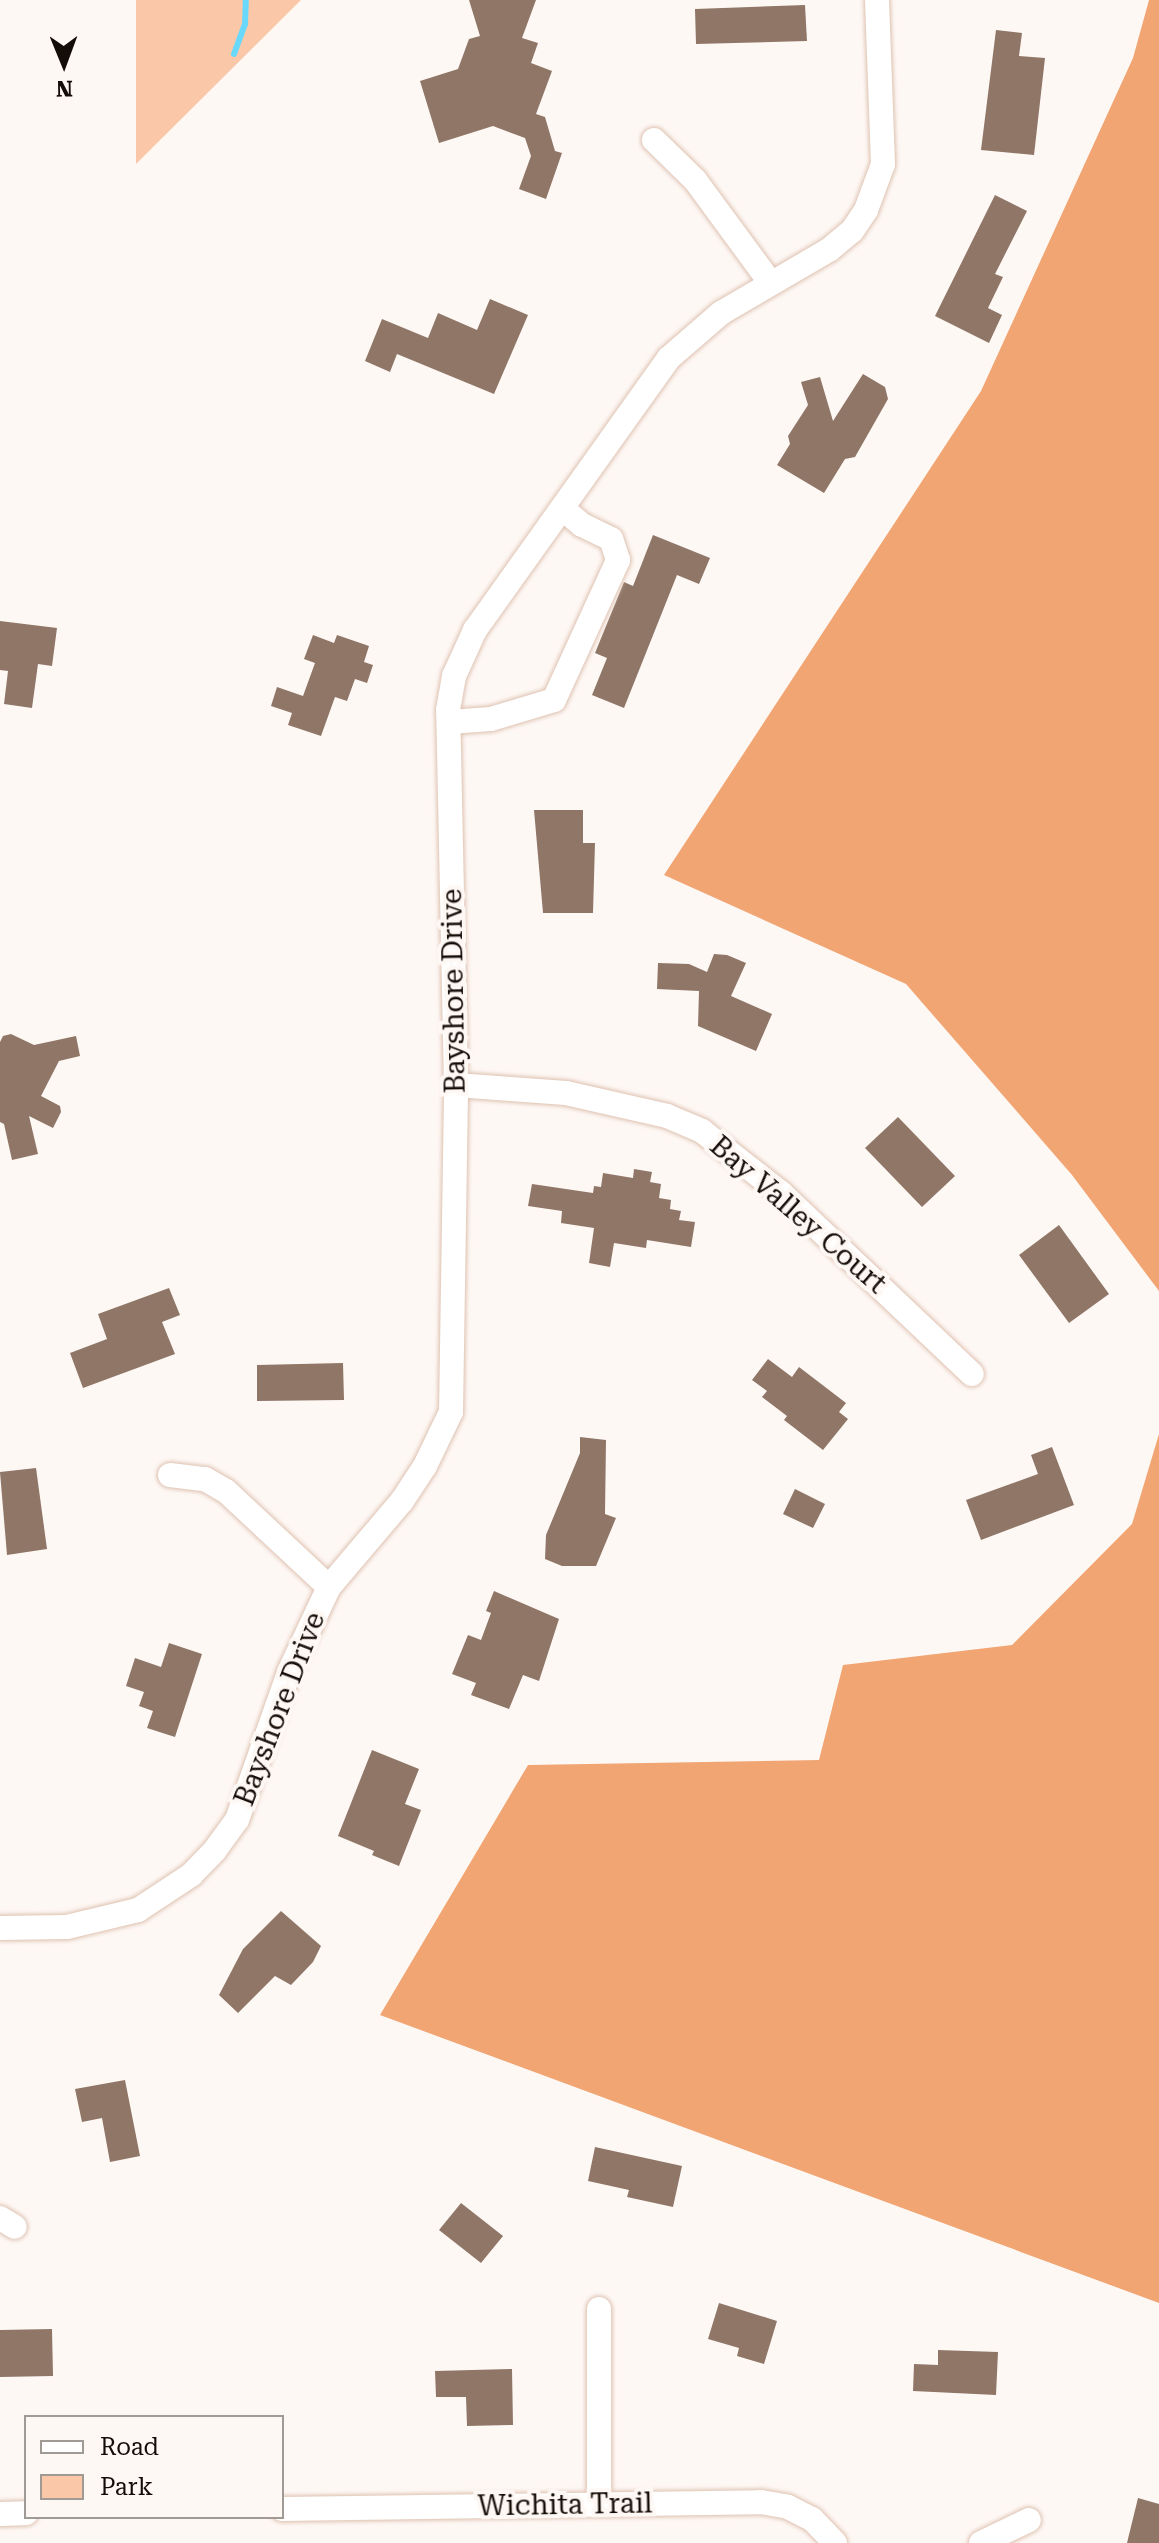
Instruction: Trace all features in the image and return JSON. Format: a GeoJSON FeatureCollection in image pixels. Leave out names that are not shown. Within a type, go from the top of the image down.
{"type":"FeatureCollection","features":[{"type":"Feature","properties":{"kind":"street","name":"Bayshore Drive"},"geometry":{"type":"LineString","coordinates":[[0,1928],[67,1927],[138,1910],[167,1893],[207,1858],[237,1820],[289,1672],[329,1587],[353,1555],[402,1501],[425,1466],[451,1412],[456,1085],[449,722],[454,676],[475,630],[669,358],[721,313],[829,250],[852,231],[879,183],[883,164],[877,0]]}},
{"type":"Feature","properties":{"kind":"street"},"geometry":{"type":"LineString","coordinates":[[654,140],[695,180],[770,282]]}},
{"type":"Feature","properties":{"kind":"street"},"geometry":{"type":"LineString","coordinates":[[449,722],[491,719],[554,700],[618,560],[611,539],[582,525],[562,508]]}},
{"type":"Feature","properties":{"kind":"street","name":"Bay Valley Court"},"geometry":{"type":"LineString","coordinates":[[456,1085],[566,1093],[667,1116],[702,1131],[781,1193],[972,1374]]}},
{"type":"Feature","properties":{"kind":"street"},"geometry":{"type":"LineString","coordinates":[[170,1475],[205,1479],[226,1491],[329,1587]]}},
{"type":"Feature","properties":{"kind":"street"},"geometry":{"type":"LineString","coordinates":[[599,2309],[599,2504]]}},
{"type":"Feature","properties":{"kind":"street","name":"Wichita Trail"},"geometry":{"type":"LineString","coordinates":[[284,2509],[761,2502],[788,2507],[812,2519],[835,2543]]}},
{"type":"Feature","properties":{"kind":"street"},"geometry":{"type":"LineString","coordinates":[[0,2514],[24,2513]]}},
{"type":"Feature","properties":{"kind":"street"},"geometry":{"type":"LineString","coordinates":[[981,2543],[1029,2520]]}},
{"type":"Feature","properties":{"kind":"green space"},"geometry":{"type":"Polygon","coordinates":[[[136,0],[301,0],[136,164],[136,0]]]}},
{"type":"Feature","properties":{"kind":"shaded area"},"geometry":{"type":"Polygon","coordinates":[[[1149,0],[1159,0],[1159,1291],[1072,1175],[906,984],[664,875],[981,391],[1133,58],[1149,0]]]}},
{"type":"Feature","properties":{"kind":"shaded area"},"geometry":{"type":"Polygon","coordinates":[[[1159,1434],[1159,2303],[380,2015],[528,1765],[819,1760],[843,1665],[1012,1645],[1132,1524],[1159,1434]]]}},
{"type":"Feature","properties":{"kind":"building"},"geometry":{"type":"Polygon","coordinates":[[[469,0],[536,0],[522,38],[538,43],[531,63],[552,71],[536,114],[545,117],[555,151],[562,153],[546,199],[519,189],[531,156],[525,138],[493,126],[439,143],[420,81],[458,69],[469,39],[480,36],[469,0]]]}},
{"type":"Feature","properties":{"kind":"building"},"geometry":{"type":"Polygon","coordinates":[[[805,5],[807,41],[696,44],[695,9],[805,5]]]}},
{"type":"Feature","properties":{"kind":"building"},"geometry":{"type":"Polygon","coordinates":[[[996,30],[1022,33],[1019,56],[1045,58],[1034,155],[981,150],[996,30]]]}},
{"type":"Feature","properties":{"kind":"building"},"geometry":{"type":"Polygon","coordinates":[[[995,195],[1027,211],[995,274],[1003,277],[988,308],[1002,315],[989,343],[935,316],[995,195]]]}},
{"type":"Feature","properties":{"kind":"building"},"geometry":{"type":"Polygon","coordinates":[[[490,299],[528,315],[494,394],[397,354],[390,372],[365,361],[382,319],[428,338],[438,313],[477,330],[490,299]]]}},
{"type":"Feature","properties":{"kind":"building"},"geometry":{"type":"Polygon","coordinates":[[[863,374],[885,387],[888,399],[855,457],[845,459],[824,493],[777,465],[790,444],[788,436],[808,405],[801,382],[820,377],[833,421],[863,374]]]}},
{"type":"Feature","properties":{"kind":"building"},"geometry":{"type":"Polygon","coordinates":[[[653,535],[710,558],[699,584],[677,575],[624,708],[592,695],[607,658],[595,653],[624,582],[633,586],[653,535]]]}},
{"type":"Feature","properties":{"kind":"building"},"geometry":{"type":"Polygon","coordinates":[[[0,621],[57,628],[52,666],[38,664],[32,708],[4,704],[8,671],[0,670],[0,621]]]}},
{"type":"Feature","properties":{"kind":"building"},"geometry":{"type":"Polygon","coordinates":[[[313,635],[334,643],[337,635],[369,646],[364,662],[373,665],[367,683],[355,679],[347,701],[335,697],[321,736],[288,725],[292,713],[271,706],[277,687],[303,696],[315,663],[304,659],[313,635]]]}},
{"type":"Feature","properties":{"kind":"building"},"geometry":{"type":"Polygon","coordinates":[[[534,810],[583,810],[583,843],[595,843],[593,913],[543,913],[534,810]]]}},
{"type":"Feature","properties":{"kind":"building"},"geometry":{"type":"Polygon","coordinates":[[[714,954],[727,955],[746,963],[731,996],[772,1014],[756,1051],[698,1026],[699,991],[657,989],[658,963],[689,964],[707,972],[714,954]]]}},
{"type":"Feature","properties":{"kind":"building"},"geometry":{"type":"Polygon","coordinates":[[[11,1034],[34,1045],[76,1036],[80,1056],[59,1061],[41,1096],[60,1106],[61,1112],[53,1128],[29,1116],[38,1154],[12,1160],[4,1124],[0,1122],[0,1042],[3,1036],[11,1034]]]}},
{"type":"Feature","properties":{"kind":"building"},"geometry":{"type":"Polygon","coordinates":[[[898,1117],[955,1176],[922,1207],[865,1148],[898,1117]]]}},
{"type":"Feature","properties":{"kind":"building"},"geometry":{"type":"Polygon","coordinates":[[[634,1169],[652,1172],[650,1182],[661,1184],[659,1198],[671,1200],[670,1209],[681,1211],[679,1220],[695,1222],[691,1247],[647,1240],[646,1248],[614,1243],[610,1267],[589,1263],[594,1228],[561,1223],[562,1211],[528,1206],[532,1184],[593,1193],[594,1186],[601,1187],[603,1173],[633,1178],[634,1169]]]}},
{"type":"Feature","properties":{"kind":"building"},"geometry":{"type":"Polygon","coordinates":[[[1059,1225],[1109,1294],[1069,1323],[1019,1255],[1059,1225]]]}},
{"type":"Feature","properties":{"kind":"building"},"geometry":{"type":"Polygon","coordinates":[[[169,1288],[180,1315],[162,1322],[175,1354],[83,1388],[70,1353],[107,1339],[98,1314],[169,1288]]]}},
{"type":"Feature","properties":{"kind":"building"},"geometry":{"type":"Polygon","coordinates":[[[768,1359],[792,1377],[799,1367],[846,1403],[839,1412],[848,1419],[823,1450],[784,1420],[787,1416],[762,1397],[767,1391],[752,1380],[768,1359]]]}},
{"type":"Feature","properties":{"kind":"building"},"geometry":{"type":"Polygon","coordinates":[[[343,1363],[344,1400],[257,1401],[257,1365],[343,1363]]]}},
{"type":"Feature","properties":{"kind":"building"},"geometry":{"type":"Polygon","coordinates":[[[580,1437],[606,1440],[605,1514],[616,1518],[596,1566],[562,1566],[545,1559],[546,1535],[580,1453],[580,1437]]]}},
{"type":"Feature","properties":{"kind":"building"},"geometry":{"type":"Polygon","coordinates":[[[1052,1447],[1074,1505],[981,1540],[966,1500],[1038,1474],[1031,1455],[1052,1447]]]}},
{"type":"Feature","properties":{"kind":"building"},"geometry":{"type":"Polygon","coordinates":[[[36,1468],[47,1549],[7,1555],[0,1472],[36,1468]]]}},
{"type":"Feature","properties":{"kind":"building"},"geometry":{"type":"Polygon","coordinates":[[[795,1489],[825,1504],[813,1528],[783,1514],[795,1489]]]}},
{"type":"Feature","properties":{"kind":"building"},"geometry":{"type":"Polygon","coordinates":[[[494,1591],[559,1619],[539,1681],[523,1675],[509,1709],[471,1695],[476,1683],[452,1674],[468,1635],[481,1640],[491,1613],[486,1611],[494,1591]]]}},
{"type":"Feature","properties":{"kind":"building"},"geometry":{"type":"Polygon","coordinates":[[[169,1643],[202,1654],[175,1737],[147,1728],[153,1711],[139,1706],[144,1692],[126,1686],[135,1658],[161,1667],[169,1643]]]}},
{"type":"Feature","properties":{"kind":"building"},"geometry":{"type":"Polygon","coordinates":[[[372,1750],[419,1769],[405,1804],[421,1810],[399,1866],[372,1855],[374,1851],[338,1836],[372,1750]]]}},
{"type":"Feature","properties":{"kind":"building"},"geometry":{"type":"Polygon","coordinates":[[[281,1911],[321,1946],[313,1962],[291,1985],[275,1976],[238,2013],[219,1995],[243,1949],[281,1911]]]}},
{"type":"Feature","properties":{"kind":"building"},"geometry":{"type":"Polygon","coordinates":[[[125,2080],[140,2156],[110,2162],[102,2118],[82,2122],[75,2089],[125,2080]]]}},
{"type":"Feature","properties":{"kind":"building"},"geometry":{"type":"Polygon","coordinates":[[[595,2147],[682,2166],[673,2207],[627,2197],[629,2190],[588,2181],[595,2147]]]}},
{"type":"Feature","properties":{"kind":"building"},"geometry":{"type":"Polygon","coordinates":[[[461,2203],[503,2236],[481,2263],[439,2230],[461,2203]]]}},
{"type":"Feature","properties":{"kind":"building"},"geometry":{"type":"Polygon","coordinates":[[[719,2303],[777,2321],[764,2364],[737,2356],[739,2348],[708,2339],[719,2303]]]}},
{"type":"Feature","properties":{"kind":"building"},"geometry":{"type":"Polygon","coordinates":[[[52,2329],[53,2376],[0,2377],[0,2330],[52,2329]]]}},
{"type":"Feature","properties":{"kind":"building"},"geometry":{"type":"Polygon","coordinates":[[[938,2350],[998,2352],[996,2395],[913,2391],[914,2364],[938,2365],[938,2350]]]}},
{"type":"Feature","properties":{"kind":"building"},"geometry":{"type":"Polygon","coordinates":[[[512,2369],[513,2425],[467,2426],[466,2397],[436,2397],[435,2371],[512,2369]]]}},
{"type":"Feature","properties":{"kind":"building"},"geometry":{"type":"Polygon","coordinates":[[[1138,2498],[1159,2504],[1159,2543],[1127,2543],[1138,2498]]]}},
{"type":"Feature","properties":{"kind":"waterway"},"geometry":{"type":"LineString","coordinates":[[234,54],[245,24],[246,0]]}}]}
